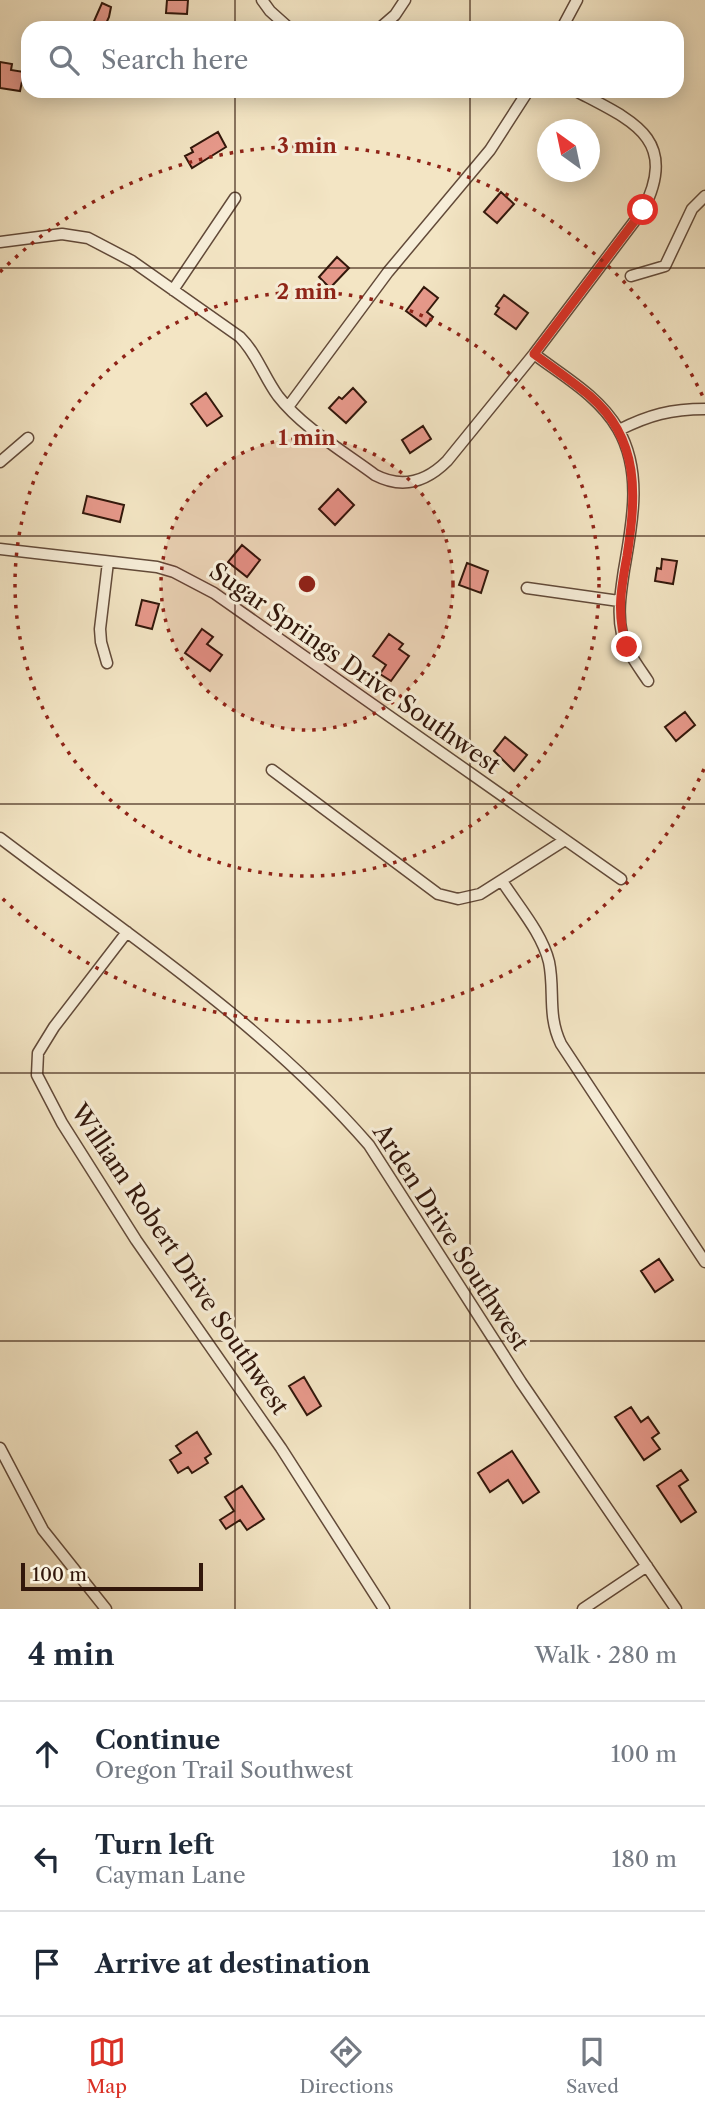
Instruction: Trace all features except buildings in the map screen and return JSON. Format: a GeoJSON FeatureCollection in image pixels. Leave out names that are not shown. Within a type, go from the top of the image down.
{"type":"FeatureCollection","features":[{"type":"Feature","properties":{"kind":"street"},"geometry":{"type":"LineString","coordinates":[[262,0],[281,21]]}},
{"type":"Feature","properties":{"kind":"street"},"geometry":{"type":"LineString","coordinates":[[388,21],[405,0]]}},
{"type":"Feature","properties":{"kind":"street"},"geometry":{"type":"LineString","coordinates":[[566,21],[577,0]]}},
{"type":"Feature","properties":{"kind":"street"},"geometry":{"type":"LineString","coordinates":[[288,407],[388,272],[490,150],[523,98]]}},
{"type":"Feature","properties":{"kind":"street"},"geometry":{"type":"LineString","coordinates":[[0,242],[62,234],[88,238],[116,251],[247,343],[277,395],[305,423],[375,475],[388,481],[419,481],[436,472],[447,461],[534,354],[643,210],[650,195],[656,178],[655,160],[646,135],[626,117],[589,98]]}},
{"type":"Feature","properties":{"kind":"street"},"geometry":{"type":"LineString","coordinates":[[631,276],[665,266],[692,209],[705,196]]}},
{"type":"Feature","properties":{"kind":"street"},"geometry":{"type":"LineString","coordinates":[[173,290],[235,198]]}},
{"type":"Feature","properties":{"kind":"street"},"geometry":{"type":"LineString","coordinates":[[534,354],[592,398],[619,430],[630,464],[634,499],[619,601],[622,633],[632,659],[648,681]]}},
{"type":"Feature","properties":{"kind":"street"},"geometry":{"type":"LineString","coordinates":[[619,430],[648,416],[668,411],[705,409]]}},
{"type":"Feature","properties":{"kind":"street"},"geometry":{"type":"LineString","coordinates":[[0,462],[28,438]]}},
{"type":"Feature","properties":{"kind":"street","name":"Sugar Springs Drive Southwest"},"geometry":{"type":"LineString","coordinates":[[0,549],[142,564],[174,572],[214,593],[621,879]]}},
{"type":"Feature","properties":{"kind":"street"},"geometry":{"type":"LineString","coordinates":[[107,663],[100,629],[108,562]]}},
{"type":"Feature","properties":{"kind":"street"},"geometry":{"type":"LineString","coordinates":[[527,588],[619,601]]}},
{"type":"Feature","properties":{"kind":"street"},"geometry":{"type":"LineString","coordinates":[[272,770],[438,894],[458,899],[480,894],[565,840]]}},
{"type":"Feature","properties":{"kind":"street","name":"Arden Drive Southwest"},"geometry":{"type":"LineString","coordinates":[[0,838],[222,1004],[299,1071],[369,1144],[521,1382],[676,1609]]}},
{"type":"Feature","properties":{"kind":"street"},"geometry":{"type":"LineString","coordinates":[[502,881],[545,948],[550,967],[551,1015],[561,1044],[705,1262]]}},
{"type":"Feature","properties":{"kind":"street","name":"William Robert Drive Southwest"},"geometry":{"type":"LineString","coordinates":[[127,932],[54,1027],[38,1053],[37,1075],[62,1122],[136,1240],[281,1448],[384,1609]]}},
{"type":"Feature","properties":{"kind":"street"},"geometry":{"type":"LineString","coordinates":[[0,1448],[44,1530],[106,1609]]}},
{"type":"Feature","properties":{"kind":"street"},"geometry":{"type":"LineString","coordinates":[[583,1609],[647,1566]]}},
{"type":"Feature","properties":{"kind":"route"},"geometry":{"type":"LineString","coordinates":[[627,647],[622,633],[619,601],[634,499],[626,450],[619,430],[592,398],[534,354],[643,210]]}}]}
